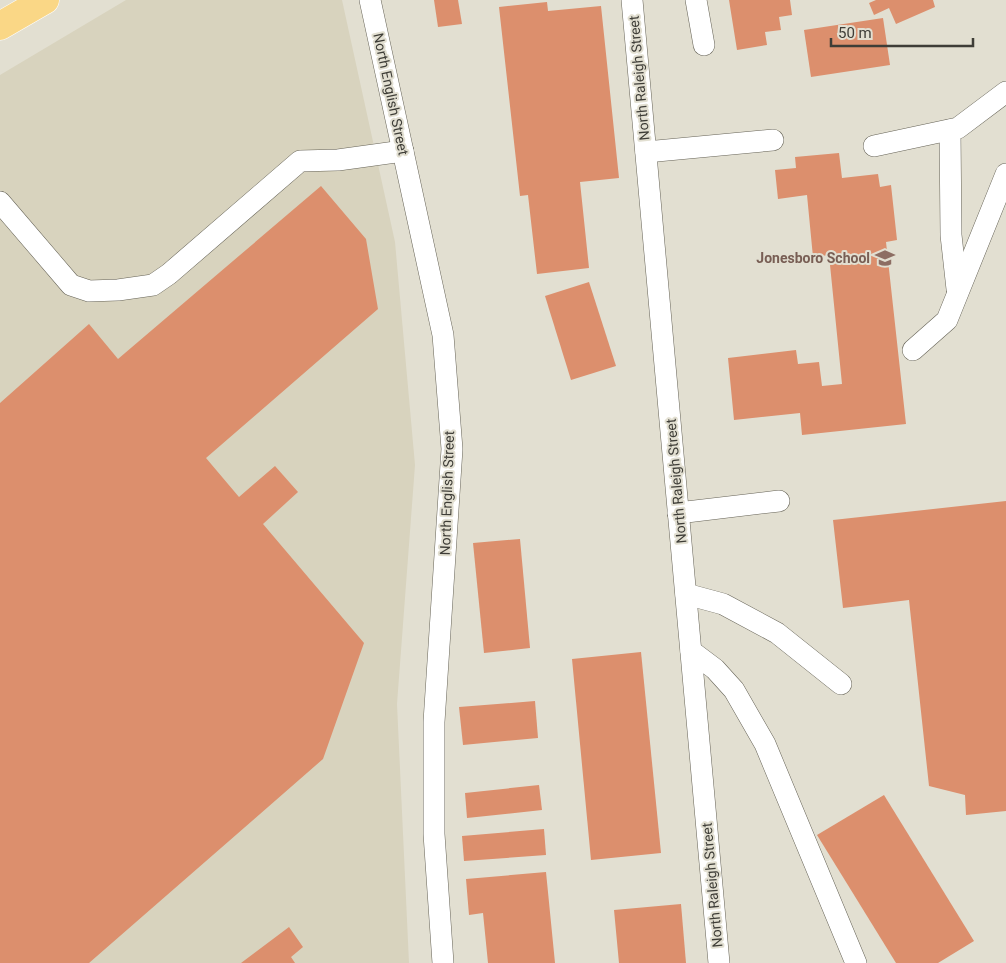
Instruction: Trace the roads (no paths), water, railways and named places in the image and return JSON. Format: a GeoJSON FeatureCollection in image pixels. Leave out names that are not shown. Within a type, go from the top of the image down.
{"type":"FeatureCollection","features":[{"type":"Feature","properties":{"kind":"main road"},"geometry":{"type":"LineString","coordinates":[[0,26],[44,0]]}},
{"type":"Feature","properties":{"kind":"street","name":"North English Street"},"geometry":{"type":"LineString","coordinates":[[370,0],[442,335],[452,449],[434,722],[434,834],[443,963]]}},
{"type":"Feature","properties":{"kind":"street","name":"North Raleigh Street"},"geometry":{"type":"LineString","coordinates":[[632,0],[719,963]]}},
{"type":"Feature","properties":{"kind":"street"},"geometry":{"type":"LineString","coordinates":[[696,0],[704,45]]}},
{"type":"Feature","properties":{"kind":"street"},"geometry":{"type":"LineString","coordinates":[[874,146],[958,128],[982,112],[1006,92]]}},
{"type":"Feature","properties":{"kind":"street"},"geometry":{"type":"LineString","coordinates":[[950,130],[951,235],[958,293]]}},
{"type":"Feature","properties":{"kind":"street"},"geometry":{"type":"LineString","coordinates":[[646,152],[773,140]]}},
{"type":"Feature","properties":{"kind":"street"},"geometry":{"type":"LineString","coordinates":[[0,202],[71,285],[89,291],[118,290],[152,285],[170,274],[300,161],[350,158],[403,151]]}},
{"type":"Feature","properties":{"kind":"street"},"geometry":{"type":"LineString","coordinates":[[912,350],[947,320],[1006,174]]}},
{"type":"Feature","properties":{"kind":"street"},"geometry":{"type":"LineString","coordinates":[[678,513],[779,500]]}},
{"type":"Feature","properties":{"kind":"street"},"geometry":{"type":"LineString","coordinates":[[686,594],[723,604],[777,633],[841,684]]}},
{"type":"Feature","properties":{"kind":"street"},"geometry":{"type":"LineString","coordinates":[[691,651],[715,669],[734,690],[765,744],[856,963]]}},
{"type":"Feature","properties":{"kind":"place","name":"Jonesboro School"},"geometry":{"type":"Point","coordinates":[885,258]}}]}
